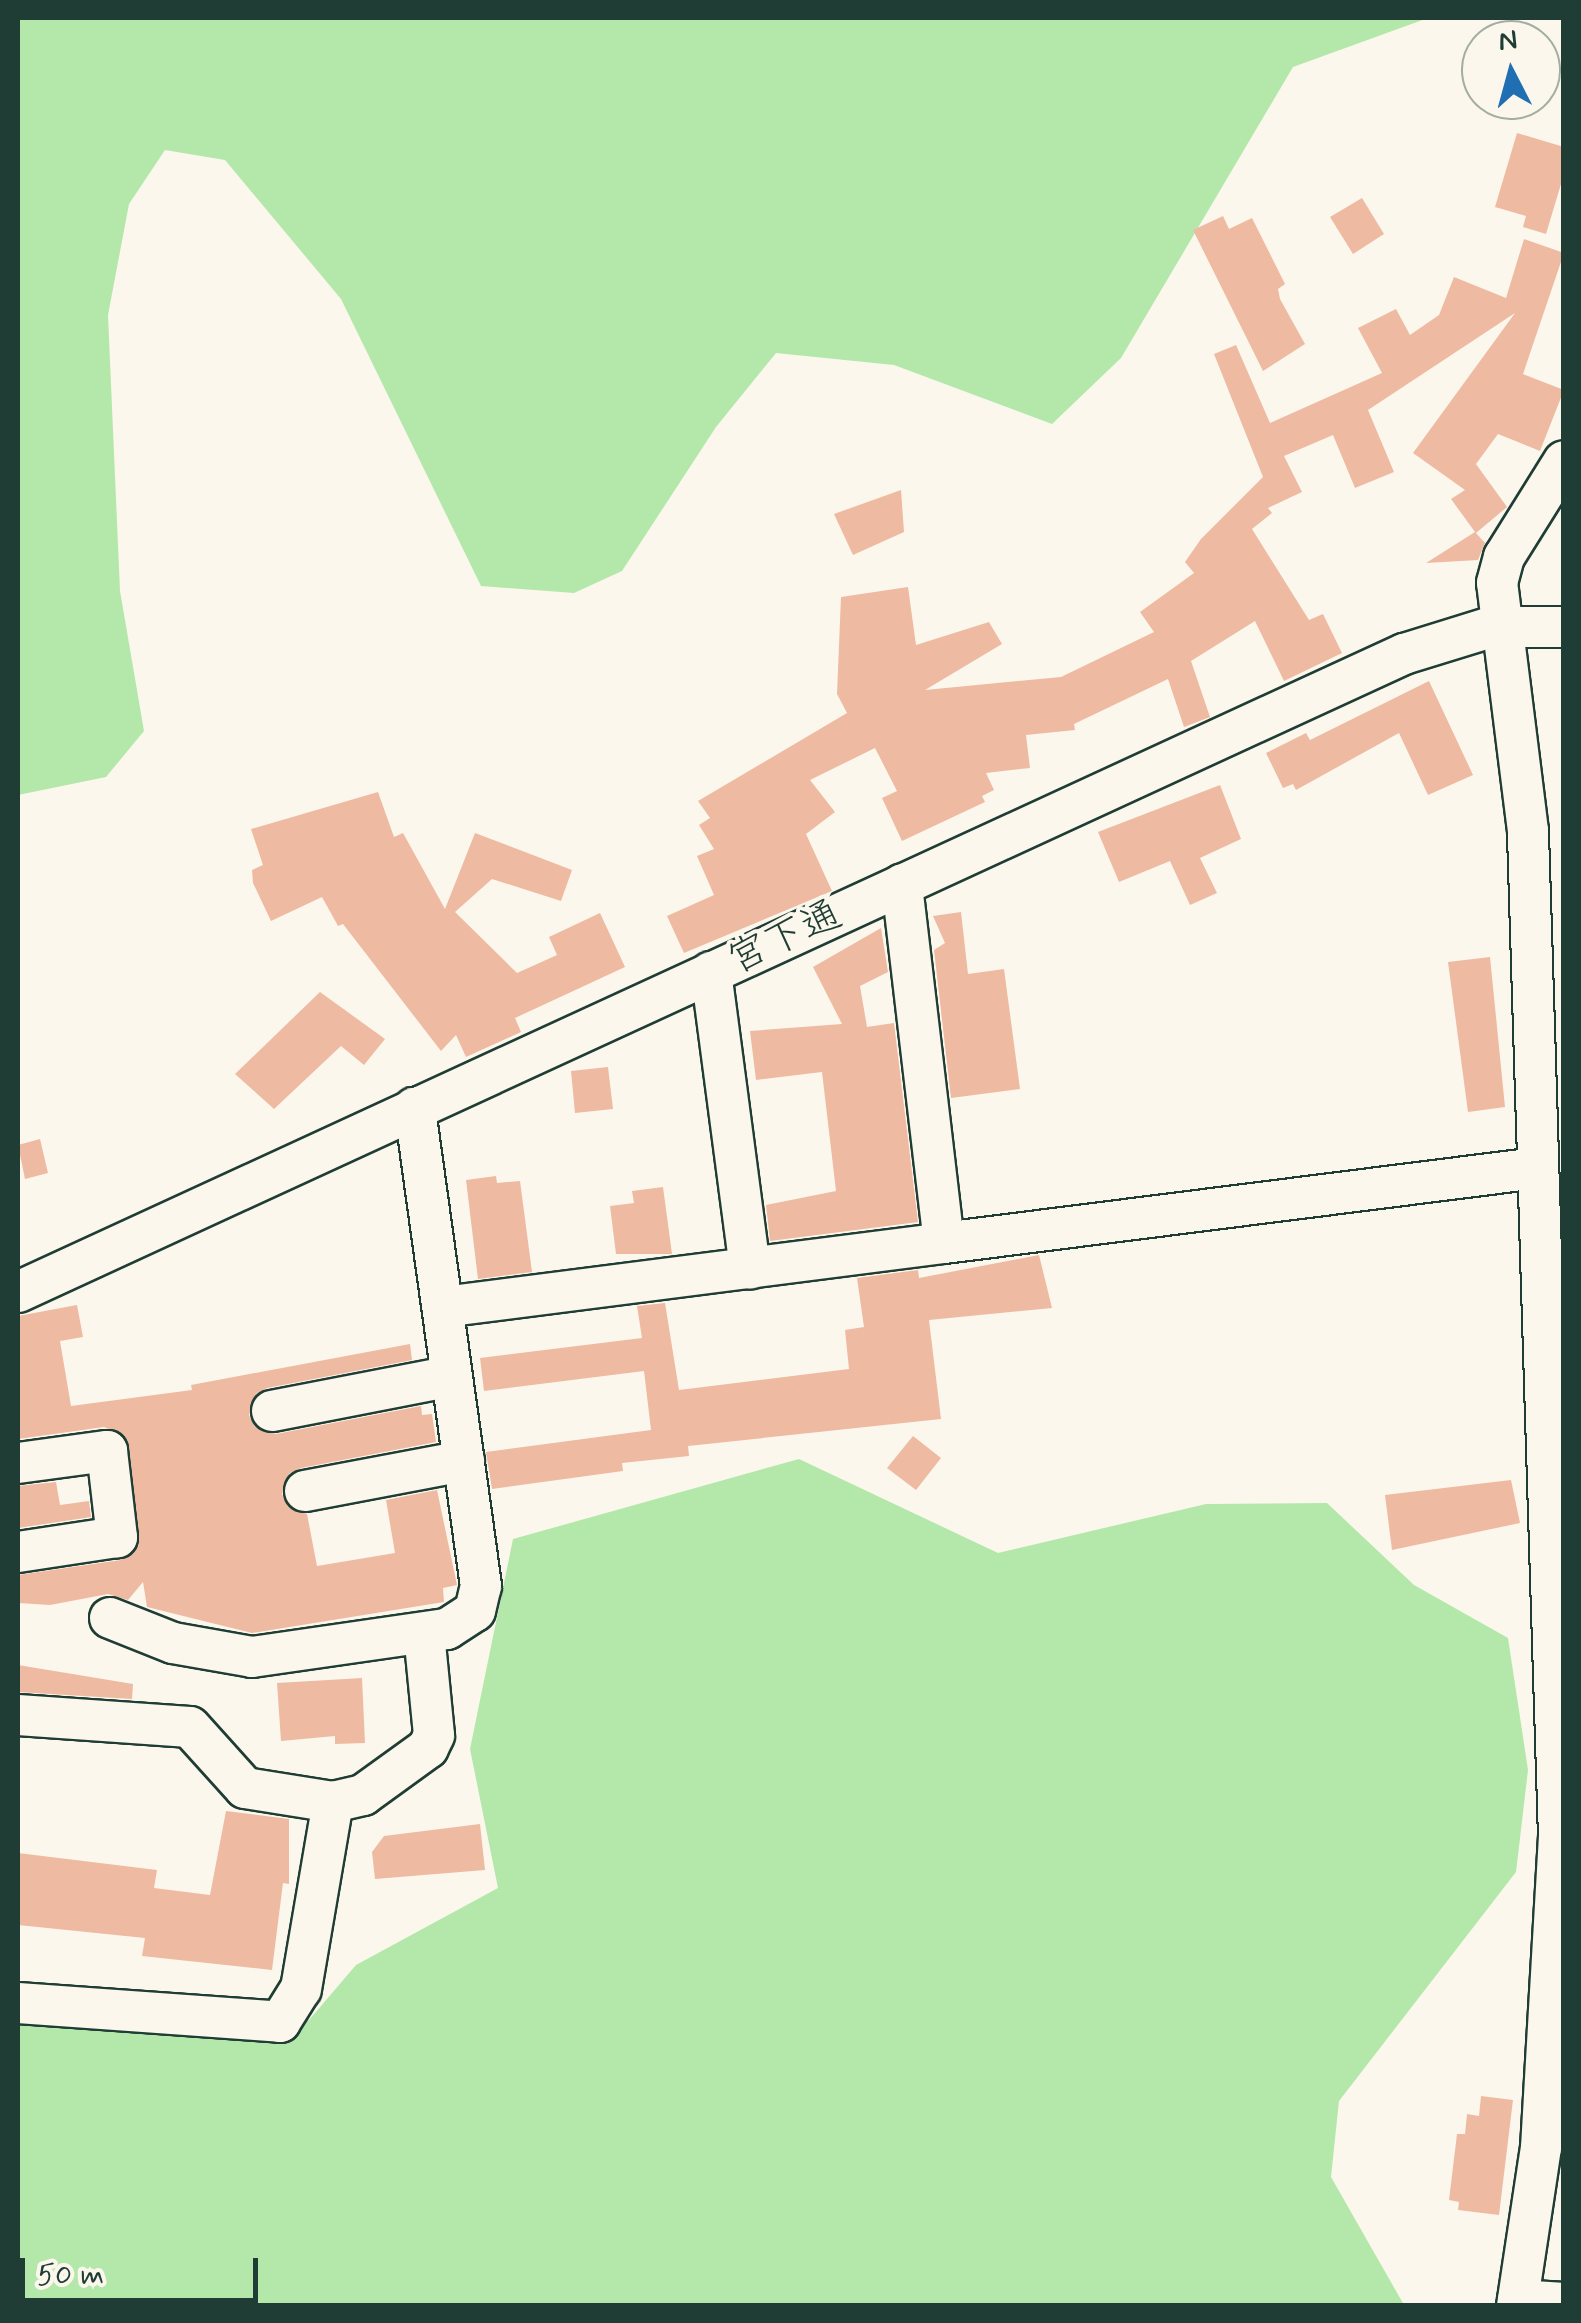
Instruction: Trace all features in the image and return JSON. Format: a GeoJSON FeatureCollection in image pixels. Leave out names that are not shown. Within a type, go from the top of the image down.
{"type":"FeatureCollection","features":[{"type":"Feature","properties":{"kind":"street"},"geometry":{"type":"LineString","coordinates":[[1564,461],[1504,556],[1497,583],[1524,772],[1548,1013],[1546,1181],[1560,1743],[1558,1931],[1535,2204],[1518,2303],[1564,2303]]}},
{"type":"Feature","properties":{"kind":"street","name":"宮下通"},"geometry":{"type":"LineString","coordinates":[[18,1292],[1404,654],[1504,626],[1564,627]]}},
{"type":"Feature","properties":{"kind":"street"},"geometry":{"type":"LineString","coordinates":[[902,884],[944,1243]]}},
{"type":"Feature","properties":{"kind":"street"},"geometry":{"type":"LineString","coordinates":[[712,972],[750,1268]]}},
{"type":"Feature","properties":{"kind":"street"},"geometry":{"type":"LineString","coordinates":[[110,1618],[172,1643],[252,1656],[424,1633],[462,1620],[479,1599],[415,1108]]}},
{"type":"Feature","properties":{"kind":"street"},"geometry":{"type":"LineString","coordinates":[[442,1306],[944,1243],[1546,1181]]}},
{"type":"Feature","properties":{"kind":"street"},"geometry":{"type":"LineString","coordinates":[[272,1412],[452,1376]]}},
{"type":"Feature","properties":{"kind":"street"},"geometry":{"type":"LineString","coordinates":[[18,1463],[107,1451],[117,1536],[18,1552]]}},
{"type":"Feature","properties":{"kind":"street"},"geometry":{"type":"LineString","coordinates":[[305,1491],[464,1461]]}},
{"type":"Feature","properties":{"kind":"street"},"geometry":{"type":"LineString","coordinates":[[18,1715],[190,1727],[244,1788],[333,1802],[363,1795],[428,1748],[434,1734],[424,1633]]}},
{"type":"Feature","properties":{"kind":"street"},"geometry":{"type":"LineString","coordinates":[[18,2004],[280,2022],[301,1989],[333,1802]]}},
{"type":"Feature","properties":{"kind":"green space"},"geometry":{"type":"Polygon","coordinates":[[[18,18],[1428,18],[1293,67],[1121,358],[1052,424],[894,365],[776,353],[716,427],[622,571],[574,593],[481,586],[341,299],[225,160],[165,150],[129,204],[108,315],[120,591],[144,731],[106,777],[18,795],[18,18]]]}},
{"type":"Feature","properties":{"kind":"green space"},"geometry":{"type":"Polygon","coordinates":[[[799,1459],[998,1553],[1206,1504],[1327,1503],[1414,1585],[1508,1638],[1528,1770],[1516,1872],[1339,2101],[1331,2177],[1404,2305],[18,2306],[18,2025],[261,2040],[309,2020],[356,1965],[498,1888],[470,1749],[513,1539],[799,1459]]]}},
{"type":"Feature","properties":{"kind":"building"},"geometry":{"type":"Polygon","coordinates":[[[1517,133],[1564,147],[1564,174],[1546,234],[1523,227],[1526,216],[1495,207],[1517,133]]]}},
{"type":"Feature","properties":{"kind":"building"},"geometry":{"type":"Polygon","coordinates":[[[1362,198],[1384,234],[1353,254],[1330,217],[1362,198]]]}},
{"type":"Feature","properties":{"kind":"building"},"geometry":{"type":"Polygon","coordinates":[[[1223,216],[1229,229],[1252,218],[1285,284],[1278,289],[1280,299],[1305,344],[1263,371],[1193,230],[1223,216]]]}},
{"type":"Feature","properties":{"kind":"building"},"geometry":{"type":"Polygon","coordinates":[[[1524,239],[1564,253],[1523,374],[1564,390],[1540,451],[1498,434],[1476,464],[1507,507],[1476,533],[1485,543],[1478,560],[1426,563],[1475,532],[1451,499],[1465,490],[1413,453],[1515,313],[1368,410],[1394,472],[1355,488],[1333,435],[1284,456],[1302,492],[1268,508],[1272,513],[1252,529],[1309,620],[1323,614],[1342,653],[1284,681],[1255,621],[1191,661],[1210,717],[1184,727],[1168,679],[1074,724],[1075,730],[1026,735],[1030,768],[986,773],[994,790],[982,796],[985,802],[902,841],[882,798],[897,791],[875,748],[810,780],[835,812],[806,834],[832,891],[684,953],[667,916],[714,895],[697,856],[714,849],[699,825],[710,818],[698,801],[847,713],[837,694],[841,597],[908,587],[916,645],[989,622],[1002,644],[925,690],[1061,677],[1154,632],[1140,612],[1194,573],[1185,562],[1201,539],[1263,477],[1214,354],[1236,345],[1270,423],[1382,373],[1358,328],[1396,309],[1410,335],[1439,315],[1454,277],[1506,298],[1524,239]]]}},
{"type":"Feature","properties":{"kind":"building"},"geometry":{"type":"Polygon","coordinates":[[[901,490],[904,532],[853,555],[834,514],[901,490]]]}},
{"type":"Feature","properties":{"kind":"building"},"geometry":{"type":"Polygon","coordinates":[[[1429,681],[1473,775],[1428,795],[1399,733],[1296,790],[1293,784],[1283,788],[1266,753],[1306,733],[1310,740],[1429,681]]]}},
{"type":"Feature","properties":{"kind":"building"},"geometry":{"type":"Polygon","coordinates":[[[1220,785],[1241,839],[1200,858],[1217,893],[1190,905],[1170,861],[1119,882],[1098,832],[1220,785]]]}},
{"type":"Feature","properties":{"kind":"building"},"geometry":{"type":"Polygon","coordinates":[[[378,792],[394,837],[403,833],[445,909],[475,833],[572,870],[561,901],[492,879],[455,912],[517,973],[557,955],[549,937],[600,913],[625,967],[515,1018],[521,1032],[466,1057],[456,1035],[441,1051],[343,924],[338,926],[322,897],[271,921],[253,883],[252,870],[263,865],[251,829],[378,792]]]}},
{"type":"Feature","properties":{"kind":"building"},"geometry":{"type":"Polygon","coordinates":[[[961,912],[968,974],[1004,969],[1020,1089],[951,1098],[934,950],[945,943],[933,916],[961,912]]]}},
{"type":"Feature","properties":{"kind":"building"},"geometry":{"type":"Polygon","coordinates":[[[881,928],[888,972],[860,986],[867,1027],[894,1023],[918,1222],[770,1241],[766,1205],[836,1191],[822,1072],[756,1080],[750,1031],[842,1024],[813,967],[881,928]]]}},
{"type":"Feature","properties":{"kind":"building"},"geometry":{"type":"Polygon","coordinates":[[[1490,957],[1505,1107],[1468,1112],[1448,962],[1490,957]]]}},
{"type":"Feature","properties":{"kind":"building"},"geometry":{"type":"Polygon","coordinates":[[[320,992],[385,1039],[364,1065],[341,1046],[274,1109],[235,1074],[320,992]]]}},
{"type":"Feature","properties":{"kind":"building"},"geometry":{"type":"Polygon","coordinates":[[[608,1067],[613,1109],[575,1113],[571,1071],[608,1067]]]}},
{"type":"Feature","properties":{"kind":"building"},"geometry":{"type":"Polygon","coordinates":[[[40,1139],[48,1173],[25,1179],[18,1145],[40,1139]]]}},
{"type":"Feature","properties":{"kind":"building"},"geometry":{"type":"Polygon","coordinates":[[[496,1176],[497,1183],[520,1181],[532,1272],[478,1279],[466,1180],[496,1176]]]}},
{"type":"Feature","properties":{"kind":"building"},"geometry":{"type":"Polygon","coordinates":[[[663,1187],[672,1254],[616,1254],[610,1206],[634,1203],[632,1191],[663,1187]]]}},
{"type":"Feature","properties":{"kind":"building"},"geometry":{"type":"Polygon","coordinates":[[[1039,1255],[1052,1308],[929,1320],[941,1419],[688,1446],[689,1456],[622,1463],[623,1471],[492,1489],[486,1452],[651,1430],[644,1371],[484,1391],[480,1358],[642,1338],[637,1306],[665,1303],[679,1390],[849,1369],[845,1330],[864,1327],[857,1278],[918,1270],[919,1278],[1039,1255]]]}},
{"type":"Feature","properties":{"kind":"building"},"geometry":{"type":"Polygon","coordinates":[[[77,1305],[83,1337],[60,1341],[71,1406],[192,1390],[191,1385],[410,1344],[412,1360],[267,1388],[256,1394],[249,1415],[255,1427],[276,1434],[421,1406],[422,1415],[432,1414],[436,1442],[301,1468],[289,1474],[282,1494],[288,1507],[307,1514],[317,1566],[395,1553],[386,1500],[437,1490],[457,1585],[443,1588],[444,1602],[252,1633],[147,1607],[143,1582],[128,1600],[108,1594],[50,1605],[18,1603],[18,1575],[121,1560],[139,1545],[125,1436],[104,1427],[18,1439],[18,1316],[77,1305]]]}},
{"type":"Feature","properties":{"kind":"building"},"geometry":{"type":"Polygon","coordinates":[[[913,1436],[941,1458],[916,1490],[887,1468],[913,1436]]]}},
{"type":"Feature","properties":{"kind":"building"},"geometry":{"type":"Polygon","coordinates":[[[1511,1480],[1520,1523],[1392,1550],[1385,1495],[1511,1480]]]}},
{"type":"Feature","properties":{"kind":"building"},"geometry":{"type":"Polygon","coordinates":[[[56,1482],[60,1505],[89,1501],[91,1517],[18,1528],[18,1486],[56,1482]]]}},
{"type":"Feature","properties":{"kind":"building"},"geometry":{"type":"Polygon","coordinates":[[[18,1665],[133,1684],[132,1699],[18,1692],[18,1665]]]}},
{"type":"Feature","properties":{"kind":"building"},"geometry":{"type":"Polygon","coordinates":[[[362,1678],[365,1743],[335,1744],[335,1736],[281,1741],[277,1683],[362,1678]]]}},
{"type":"Feature","properties":{"kind":"building"},"geometry":{"type":"Polygon","coordinates":[[[226,1811],[289,1819],[289,1884],[283,1883],[272,1970],[142,1956],[145,1938],[18,1925],[18,1853],[157,1870],[154,1888],[210,1895],[226,1811]]]}},
{"type":"Feature","properties":{"kind":"building"},"geometry":{"type":"Polygon","coordinates":[[[480,1824],[485,1870],[375,1879],[372,1852],[384,1836],[480,1824]]]}},
{"type":"Feature","properties":{"kind":"building"},"geometry":{"type":"Polygon","coordinates":[[[1481,2096],[1513,2100],[1499,2215],[1458,2210],[1459,2202],[1449,2200],[1457,2134],[1465,2134],[1467,2114],[1479,2116],[1481,2096]]]}}]}
